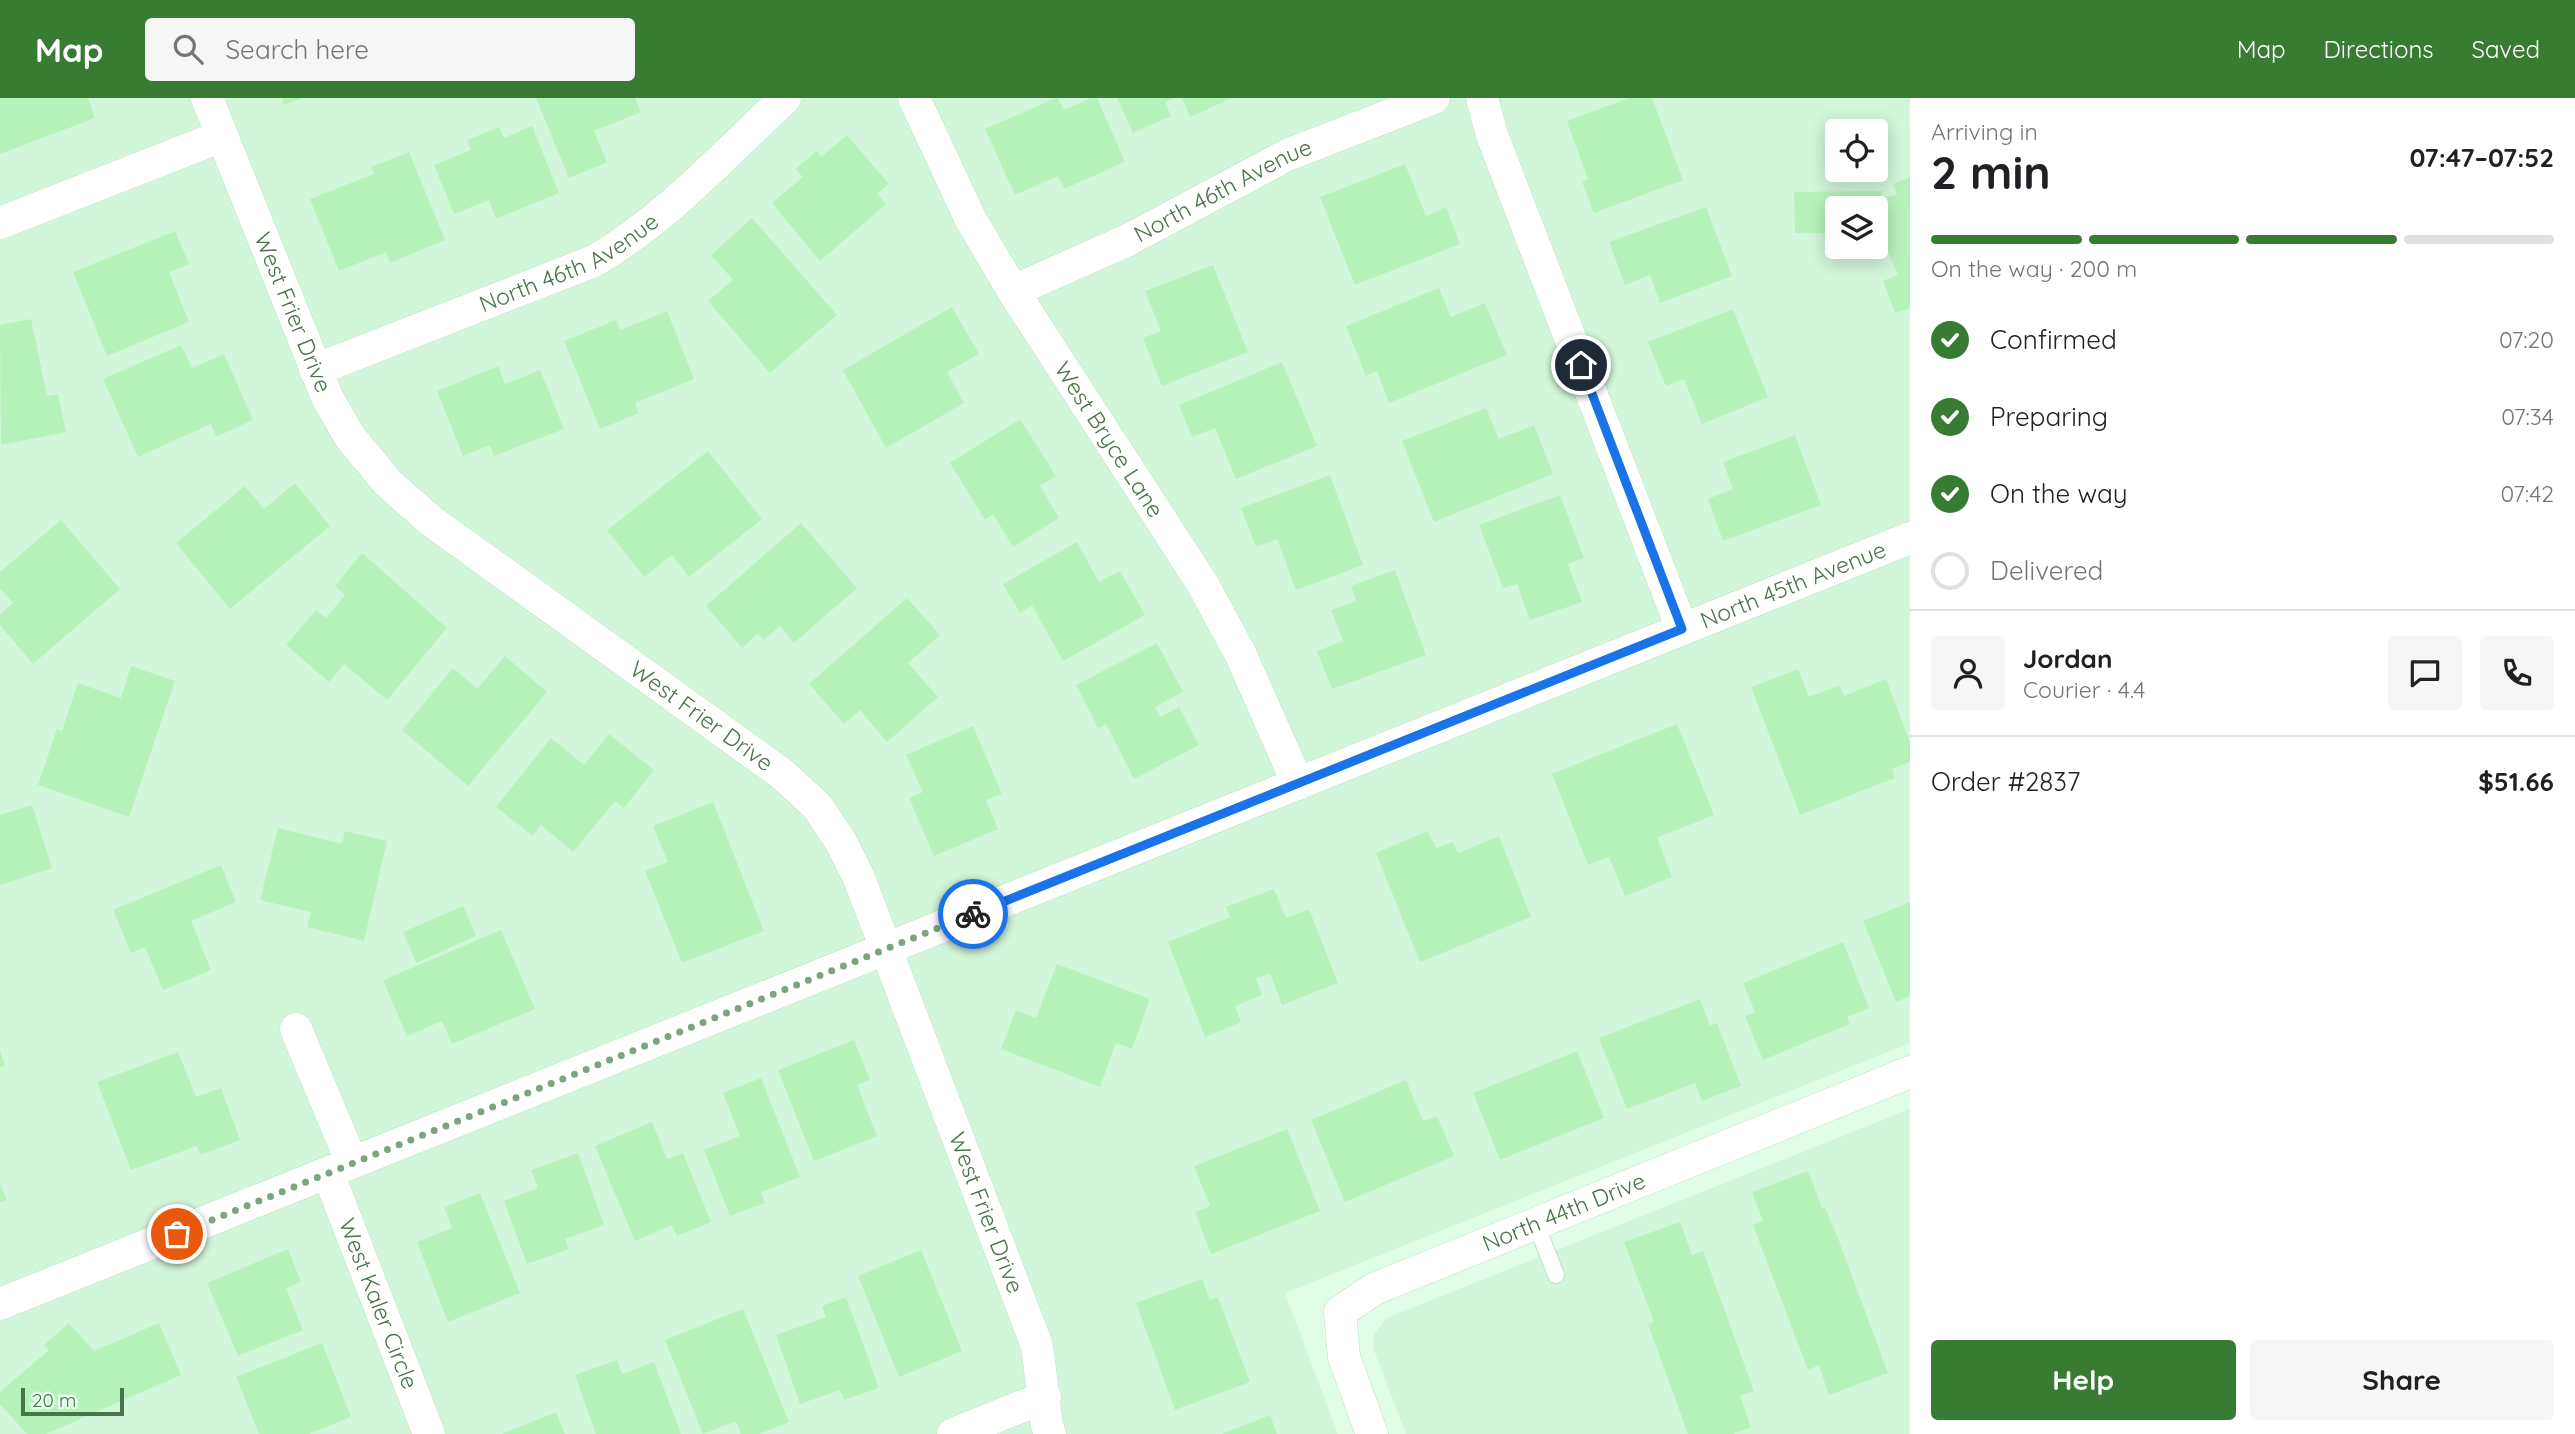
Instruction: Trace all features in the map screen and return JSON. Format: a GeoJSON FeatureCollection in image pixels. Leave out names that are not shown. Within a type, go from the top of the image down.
{"type":"FeatureCollection","features":[{"type":"Feature","properties":{"kind":"street","name":"West Frier Drive"},"geometry":{"type":"LineString","coordinates":[[207,98],[316,370],[350,437],[388,483],[430,520],[782,774],[817,806],[841,842],[859,878],[1037,1346],[1050,1434]]}},
{"type":"Feature","properties":{"kind":"street","name":"North 46th Avenue"},"geometry":{"type":"LineString","coordinates":[[316,370],[594,261],[626,242],[656,219],[785,98]]}},
{"type":"Feature","properties":{"kind":"street","name":"West Bryce Lane"},"geometry":{"type":"LineString","coordinates":[[914,98],[970,218],[1013,291],[1202,583],[1240,653],[1298,783]]}},
{"type":"Feature","properties":{"kind":"street","name":"North 46th Avenue"},"geometry":{"type":"LineString","coordinates":[[1013,291],[1128,240],[1287,155],[1434,98]]}},
{"type":"Feature","properties":{"kind":"street"},"geometry":{"type":"LineString","coordinates":[[1482,98],[1492,135],[1682,629]]}},
{"type":"Feature","properties":{"kind":"street"},"geometry":{"type":"LineString","coordinates":[[0,223],[222,136]]}},
{"type":"Feature","properties":{"kind":"street","name":"North 45th Avenue"},"geometry":{"type":"LineString","coordinates":[[0,1304],[1910,538]]}},
{"type":"Feature","properties":{"kind":"street","name":"West Kaler Circle"},"geometry":{"type":"LineString","coordinates":[[296,1029],[429,1434]]}},
{"type":"Feature","properties":{"kind":"street","name":"North 44th Drive"},"geometry":{"type":"LineString","coordinates":[[1372,1434],[1344,1357],[1340,1312],[1374,1289],[1910,1072]]}},
{"type":"Feature","properties":{"kind":"street"},"geometry":{"type":"LineString","coordinates":[[953,1434],[1045,1397]]}},
{"type":"Feature","properties":{"kind":"lane"},"geometry":{"type":"LineString","coordinates":[[1536,1224],[1556,1275]]}},
{"type":"Feature","properties":{"kind":"shaded area"},"geometry":{"type":"Polygon","coordinates":[[[0,98],[1910,98],[1910,1043],[1285,1293],[1338,1434],[0,1434],[0,98]]]}},
{"type":"Feature","properties":{"kind":"shaded area"},"geometry":{"type":"Polygon","coordinates":[[[1910,1109],[1910,1434],[1406,1434],[1373,1348],[1374,1335],[1386,1318],[1910,1109]]]}},
{"type":"Feature","properties":{"kind":"building"},"geometry":{"type":"Polygon","coordinates":[[[0,98],[88,98],[95,118],[0,154],[0,98]]]}},
{"type":"Feature","properties":{"kind":"building"},"geometry":{"type":"Polygon","coordinates":[[[282,98],[302,98],[284,105],[282,98]]]}},
{"type":"Feature","properties":{"kind":"building"},"geometry":{"type":"Polygon","coordinates":[[[536,98],[635,98],[641,112],[594,131],[607,162],[569,178],[536,98]]]}},
{"type":"Feature","properties":{"kind":"building"},"geometry":{"type":"Polygon","coordinates":[[[1056,98],[1064,110],[1097,98],[1125,162],[1064,189],[1058,176],[1015,195],[985,129],[1056,98]]]}},
{"type":"Feature","properties":{"kind":"building"},"geometry":{"type":"Polygon","coordinates":[[[1117,98],[1175,98],[1165,102],[1171,116],[1133,133],[1117,98]]]}},
{"type":"Feature","properties":{"kind":"building"},"geometry":{"type":"Polygon","coordinates":[[[1182,98],[1232,98],[1190,117],[1182,98]]]}},
{"type":"Feature","properties":{"kind":"building"},"geometry":{"type":"Polygon","coordinates":[[[1629,98],[1652,98],[1683,180],[1594,213],[1582,182],[1588,179],[1567,121],[1629,98]]]}},
{"type":"Feature","properties":{"kind":"building"},"geometry":{"type":"Polygon","coordinates":[[[532,126],[559,193],[496,219],[489,200],[454,214],[434,165],[471,150],[467,140],[499,127],[504,138],[532,126]]]}},
{"type":"Feature","properties":{"kind":"building"},"geometry":{"type":"Polygon","coordinates":[[[847,135],[889,184],[877,194],[886,204],[820,261],[772,203],[803,177],[795,169],[817,151],[821,157],[847,135]]]}},
{"type":"Feature","properties":{"kind":"building"},"geometry":{"type":"Polygon","coordinates":[[[409,152],[445,240],[390,263],[386,252],[339,271],[310,199],[374,174],[371,167],[409,152]]]}},
{"type":"Feature","properties":{"kind":"building"},"geometry":{"type":"Polygon","coordinates":[[[1405,164],[1426,216],[1446,207],[1460,244],[1355,285],[1320,197],[1405,164]]]}},
{"type":"Feature","properties":{"kind":"building"},"geometry":{"type":"Polygon","coordinates":[[[1910,177],[1910,308],[1895,313],[1883,281],[1898,275],[1888,252],[1888,196],[1897,195],[1893,184],[1910,177]]]}},
{"type":"Feature","properties":{"kind":"building"},"geometry":{"type":"Polygon","coordinates":[[[1883,191],[1881,196],[1825,196],[1825,233],[1795,233],[1794,192],[1883,191]]]}},
{"type":"Feature","properties":{"kind":"building"},"geometry":{"type":"Polygon","coordinates":[[[1706,207],[1732,276],[1660,303],[1650,275],[1625,285],[1609,242],[1706,207]]]}},
{"type":"Feature","properties":{"kind":"building"},"geometry":{"type":"Polygon","coordinates":[[[752,218],[837,315],[770,373],[708,301],[733,280],[711,255],[752,218]]]}},
{"type":"Feature","properties":{"kind":"building"},"geometry":{"type":"Polygon","coordinates":[[[175,231],[189,264],[169,272],[189,322],[107,356],[73,272],[175,231]]]}},
{"type":"Feature","properties":{"kind":"building"},"geometry":{"type":"Polygon","coordinates":[[[1213,265],[1248,352],[1162,386],[1143,338],[1161,331],[1145,291],[1213,265]]]}},
{"type":"Feature","properties":{"kind":"building"},"geometry":{"type":"Polygon","coordinates":[[[1439,288],[1451,317],[1485,303],[1507,355],[1389,403],[1377,371],[1366,376],[1346,326],[1439,288]]]}},
{"type":"Feature","properties":{"kind":"building"},"geometry":{"type":"Polygon","coordinates":[[[952,307],[979,354],[947,372],[964,403],[886,448],[843,370],[952,307]]]}},
{"type":"Feature","properties":{"kind":"building"},"geometry":{"type":"Polygon","coordinates":[[[1733,309],[1768,397],[1702,424],[1684,379],[1666,386],[1648,342],[1733,309]]]}},
{"type":"Feature","properties":{"kind":"building"},"geometry":{"type":"Polygon","coordinates":[[[667,311],[694,379],[635,403],[639,413],[600,429],[564,341],[616,320],[620,330],[667,311]]]}},
{"type":"Feature","properties":{"kind":"building"},"geometry":{"type":"Polygon","coordinates":[[[31,319],[47,396],[58,394],[66,432],[1,445],[0,325],[31,319]]]}},
{"type":"Feature","properties":{"kind":"building"},"geometry":{"type":"Polygon","coordinates":[[[181,345],[192,368],[224,354],[253,420],[216,437],[211,424],[138,457],[103,379],[181,345]]]}},
{"type":"Feature","properties":{"kind":"building"},"geometry":{"type":"Polygon","coordinates":[[[1282,362],[1317,446],[1236,479],[1215,428],[1192,437],[1179,405],[1282,362]]]}},
{"type":"Feature","properties":{"kind":"building"},"geometry":{"type":"Polygon","coordinates":[[[498,366],[505,384],[540,370],[564,429],[494,456],[490,445],[463,456],[437,391],[498,366]]]}},
{"type":"Feature","properties":{"kind":"building"},"geometry":{"type":"Polygon","coordinates":[[[1486,408],[1499,439],[1534,425],[1553,474],[1434,522],[1402,441],[1486,408]]]}},
{"type":"Feature","properties":{"kind":"building"},"geometry":{"type":"Polygon","coordinates":[[[1020,419],[1056,476],[1040,486],[1059,518],[1013,547],[993,514],[985,520],[950,463],[1020,419]]]}},
{"type":"Feature","properties":{"kind":"building"},"geometry":{"type":"Polygon","coordinates":[[[1795,435],[1821,505],[1723,541],[1708,499],[1733,489],[1723,462],[1795,435]]]}},
{"type":"Feature","properties":{"kind":"building"},"geometry":{"type":"Polygon","coordinates":[[[708,451],[762,519],[689,577],[672,555],[644,577],[607,530],[708,451]]]}},
{"type":"Feature","properties":{"kind":"building"},"geometry":{"type":"Polygon","coordinates":[[[1330,475],[1363,565],[1296,590],[1277,539],[1256,547],[1241,508],[1330,475]]]}},
{"type":"Feature","properties":{"kind":"building"},"geometry":{"type":"Polygon","coordinates":[[[295,483],[330,526],[230,609],[176,543],[245,486],[264,509],[295,483]]]}},
{"type":"Feature","properties":{"kind":"building"},"geometry":{"type":"Polygon","coordinates":[[[1560,495],[1584,558],[1568,564],[1582,602],[1530,620],[1517,584],[1503,588],[1479,525],[1560,495]]]}},
{"type":"Feature","properties":{"kind":"building"},"geometry":{"type":"Polygon","coordinates":[[[61,520],[120,589],[33,664],[0,625],[0,614],[13,603],[0,588],[0,572],[61,520]]]}},
{"type":"Feature","properties":{"kind":"building"},"geometry":{"type":"Polygon","coordinates":[[[801,523],[857,588],[794,643],[780,626],[764,640],[758,633],[742,648],[706,606],[801,523]]]}},
{"type":"Feature","properties":{"kind":"building"},"geometry":{"type":"Polygon","coordinates":[[[1077,542],[1099,582],[1120,571],[1145,615],[1063,661],[1032,605],[1020,613],[1003,584],[1077,542]]]}},
{"type":"Feature","properties":{"kind":"building"},"geometry":{"type":"Polygon","coordinates":[[[362,553],[447,628],[387,700],[344,664],[329,682],[286,645],[316,610],[326,618],[345,595],[335,586],[362,553]]]}},
{"type":"Feature","properties":{"kind":"building"},"geometry":{"type":"Polygon","coordinates":[[[1395,570],[1426,655],[1332,689],[1317,651],[1343,641],[1331,610],[1356,601],[1351,586],[1395,570]]]}},
{"type":"Feature","properties":{"kind":"building"},"geometry":{"type":"Polygon","coordinates":[[[907,598],[940,635],[908,663],[938,697],[887,742],[860,710],[844,724],[809,684],[907,598]]]}},
{"type":"Feature","properties":{"kind":"building"},"geometry":{"type":"Polygon","coordinates":[[[1157,643],[1183,692],[1155,707],[1160,717],[1179,707],[1199,745],[1134,779],[1106,724],[1098,728],[1076,685],[1157,643]]]}},
{"type":"Feature","properties":{"kind":"building"},"geometry":{"type":"Polygon","coordinates":[[[505,656],[547,692],[468,786],[402,730],[453,668],[477,689],[505,656]]]}},
{"type":"Feature","properties":{"kind":"building"},"geometry":{"type":"Polygon","coordinates":[[[131,666],[175,681],[129,817],[38,785],[57,729],[62,731],[78,683],[121,698],[131,666]]]}},
{"type":"Feature","properties":{"kind":"building"},"geometry":{"type":"Polygon","coordinates":[[[1798,669],[1809,697],[1840,685],[1844,696],[1886,679],[1910,742],[1910,762],[1892,769],[1895,778],[1800,815],[1751,687],[1798,669]]]}},
{"type":"Feature","properties":{"kind":"building"},"geometry":{"type":"Polygon","coordinates":[[[1677,724],[1714,815],[1657,838],[1672,877],[1625,896],[1609,857],[1588,865],[1552,774],[1677,724]]]}},
{"type":"Feature","properties":{"kind":"building"},"geometry":{"type":"Polygon","coordinates":[[[973,726],[1002,794],[986,800],[998,829],[934,856],[909,798],[923,792],[906,755],[973,726]]]}},
{"type":"Feature","properties":{"kind":"building"},"geometry":{"type":"Polygon","coordinates":[[[609,734],[654,770],[624,808],[615,801],[573,852],[541,825],[533,836],[496,807],[551,738],[584,765],[609,734]]]}},
{"type":"Feature","properties":{"kind":"building"},"geometry":{"type":"Polygon","coordinates":[[[713,802],[764,931],[682,963],[645,871],[668,862],[653,826],[713,802]]]}},
{"type":"Feature","properties":{"kind":"building"},"geometry":{"type":"Polygon","coordinates":[[[32,805],[52,868],[0,885],[0,815],[32,805]]]}},
{"type":"Feature","properties":{"kind":"building"},"geometry":{"type":"Polygon","coordinates":[[[278,828],[342,844],[345,831],[387,841],[364,941],[307,927],[311,912],[260,900],[278,828]]]}},
{"type":"Feature","properties":{"kind":"building"},"geometry":{"type":"Polygon","coordinates":[[[1428,831],[1436,848],[1453,842],[1458,853],[1499,836],[1531,917],[1420,962],[1376,853],[1428,831]]]}},
{"type":"Feature","properties":{"kind":"building"},"geometry":{"type":"Polygon","coordinates":[[[221,865],[236,902],[191,921],[211,970],[163,990],[145,947],[131,953],[113,910],[221,865]]]}},
{"type":"Feature","properties":{"kind":"building"},"geometry":{"type":"Polygon","coordinates":[[[1274,889],[1286,918],[1309,909],[1338,983],[1282,1005],[1270,973],[1256,979],[1262,995],[1235,1006],[1241,1022],[1205,1037],[1168,942],[1230,917],[1226,907],[1274,889]]]}},
{"type":"Feature","properties":{"kind":"building"},"geometry":{"type":"Polygon","coordinates":[[[1910,902],[1910,996],[1896,1002],[1863,921],[1910,902]]]}},
{"type":"Feature","properties":{"kind":"building"},"geometry":{"type":"Polygon","coordinates":[[[463,906],[476,936],[416,963],[403,932],[463,906]]]}},
{"type":"Feature","properties":{"kind":"building"},"geometry":{"type":"Polygon","coordinates":[[[501,930],[535,1009],[452,1044],[442,1021],[407,1036],[383,980],[501,930]]]}},
{"type":"Feature","properties":{"kind":"building"},"geometry":{"type":"Polygon","coordinates":[[[1843,942],[1869,1008],[1847,1017],[1850,1024],[1763,1060],[1745,1016],[1755,1012],[1743,983],[1843,942]]]}},
{"type":"Feature","properties":{"kind":"building"},"geometry":{"type":"Polygon","coordinates":[[[1057,964],[1150,999],[1132,1049],[1116,1043],[1100,1087],[1001,1049],[1016,1010],[1036,1018],[1057,964]]]}},
{"type":"Feature","properties":{"kind":"building"},"geometry":{"type":"Polygon","coordinates":[[[1700,999],[1710,1026],[1717,1023],[1741,1086],[1702,1101],[1695,1083],[1627,1109],[1599,1038],[1700,999]]]}},
{"type":"Feature","properties":{"kind":"building"},"geometry":{"type":"Polygon","coordinates":[[[854,1040],[870,1080],[857,1085],[877,1136],[814,1161],[778,1070],[854,1040]]]}},
{"type":"Feature","properties":{"kind":"building"},"geometry":{"type":"Polygon","coordinates":[[[0,1050],[5,1066],[0,1067],[0,1050]]]}},
{"type":"Feature","properties":{"kind":"building"},"geometry":{"type":"Polygon","coordinates":[[[1577,1051],[1604,1118],[1500,1160],[1473,1093],[1577,1051]]]}},
{"type":"Feature","properties":{"kind":"building"},"geometry":{"type":"Polygon","coordinates":[[[178,1052],[196,1097],[221,1088],[240,1140],[200,1155],[197,1146],[131,1170],[97,1082],[178,1052]]]}},
{"type":"Feature","properties":{"kind":"building"},"geometry":{"type":"Polygon","coordinates":[[[761,1078],[800,1177],[761,1192],[765,1203],[730,1216],[704,1150],[740,1136],[723,1093],[761,1078]]]}},
{"type":"Feature","properties":{"kind":"building"},"geometry":{"type":"Polygon","coordinates":[[[1406,1080],[1423,1121],[1437,1116],[1454,1156],[1345,1202],[1311,1120],[1406,1080]]]}},
{"type":"Feature","properties":{"kind":"building"},"geometry":{"type":"Polygon","coordinates":[[[652,1122],[667,1159],[683,1153],[711,1222],[677,1236],[672,1225],[635,1241],[595,1146],[652,1122]]]}},
{"type":"Feature","properties":{"kind":"building"},"geometry":{"type":"Polygon","coordinates":[[[1287,1129],[1320,1211],[1211,1254],[1195,1212],[1210,1206],[1194,1166],[1287,1129]]]}},
{"type":"Feature","properties":{"kind":"building"},"geometry":{"type":"Polygon","coordinates":[[[578,1153],[604,1225],[565,1239],[569,1249],[527,1264],[504,1201],[538,1188],[531,1170],[578,1153]]]}},
{"type":"Feature","properties":{"kind":"building"},"geometry":{"type":"Polygon","coordinates":[[[1808,1171],[1822,1208],[1825,1207],[1839,1241],[1888,1373],[1829,1395],[1819,1365],[1808,1370],[1753,1225],[1763,1221],[1752,1192],[1808,1171]]]}},
{"type":"Feature","properties":{"kind":"building"},"geometry":{"type":"Polygon","coordinates":[[[0,1184],[7,1200],[0,1203],[0,1184]]]}},
{"type":"Feature","properties":{"kind":"building"},"geometry":{"type":"Polygon","coordinates":[[[480,1193],[520,1293],[448,1322],[417,1242],[452,1228],[444,1207],[480,1193]]]}},
{"type":"Feature","properties":{"kind":"building"},"geometry":{"type":"Polygon","coordinates":[[[1680,1222],[1692,1255],[1703,1251],[1754,1391],[1740,1396],[1751,1427],[1733,1434],[1688,1434],[1648,1324],[1654,1322],[1624,1242],[1680,1222]]]}},
{"type":"Feature","properties":{"kind":"building"},"geometry":{"type":"Polygon","coordinates":[[[288,1249],[301,1282],[286,1288],[303,1330],[238,1356],[207,1283],[288,1249]]]}},
{"type":"Feature","properties":{"kind":"building"},"geometry":{"type":"Polygon","coordinates":[[[921,1250],[962,1351],[899,1377],[858,1276],[921,1250]]]}},
{"type":"Feature","properties":{"kind":"building"},"geometry":{"type":"Polygon","coordinates":[[[1202,1279],[1210,1300],[1218,1297],[1250,1382],[1175,1410],[1136,1303],[1202,1279]]]}},
{"type":"Feature","properties":{"kind":"building"},"geometry":{"type":"Polygon","coordinates":[[[846,1297],[879,1388],[844,1400],[840,1390],[800,1404],[776,1335],[826,1317],[822,1306],[846,1297]]]}},
{"type":"Feature","properties":{"kind":"building"},"geometry":{"type":"Polygon","coordinates":[[[743,1309],[789,1422],[759,1434],[741,1434],[736,1421],[703,1434],[665,1340],[743,1309]]]}},
{"type":"Feature","properties":{"kind":"building"},"geometry":{"type":"Polygon","coordinates":[[[69,1323],[94,1351],[159,1323],[181,1375],[46,1434],[27,1434],[0,1404],[0,1392],[49,1350],[44,1345],[69,1323]]]}},
{"type":"Feature","properties":{"kind":"building"},"geometry":{"type":"Polygon","coordinates":[[[322,1343],[351,1417],[309,1434],[259,1434],[236,1377],[322,1343]]]}},
{"type":"Feature","properties":{"kind":"building"},"geometry":{"type":"Polygon","coordinates":[[[617,1360],[622,1374],[654,1362],[681,1434],[596,1434],[575,1375],[617,1360]]]}},
{"type":"Feature","properties":{"kind":"building"},"geometry":{"type":"Polygon","coordinates":[[[556,1412],[565,1434],[502,1434],[556,1412]]]}},
{"type":"Feature","properties":{"kind":"building"},"geometry":{"type":"Polygon","coordinates":[[[1270,1415],[1277,1434],[1222,1434],[1270,1415]]]}},
{"type":"Feature","properties":{"kind":"way so far"},"geometry":{"type":"LineString","coordinates":[[177,1234],[973,914]]}},
{"type":"Feature","properties":{"kind":"route"},"geometry":{"type":"LineString","coordinates":[[973,914],[1682,629],[1581,365]]}}]}
